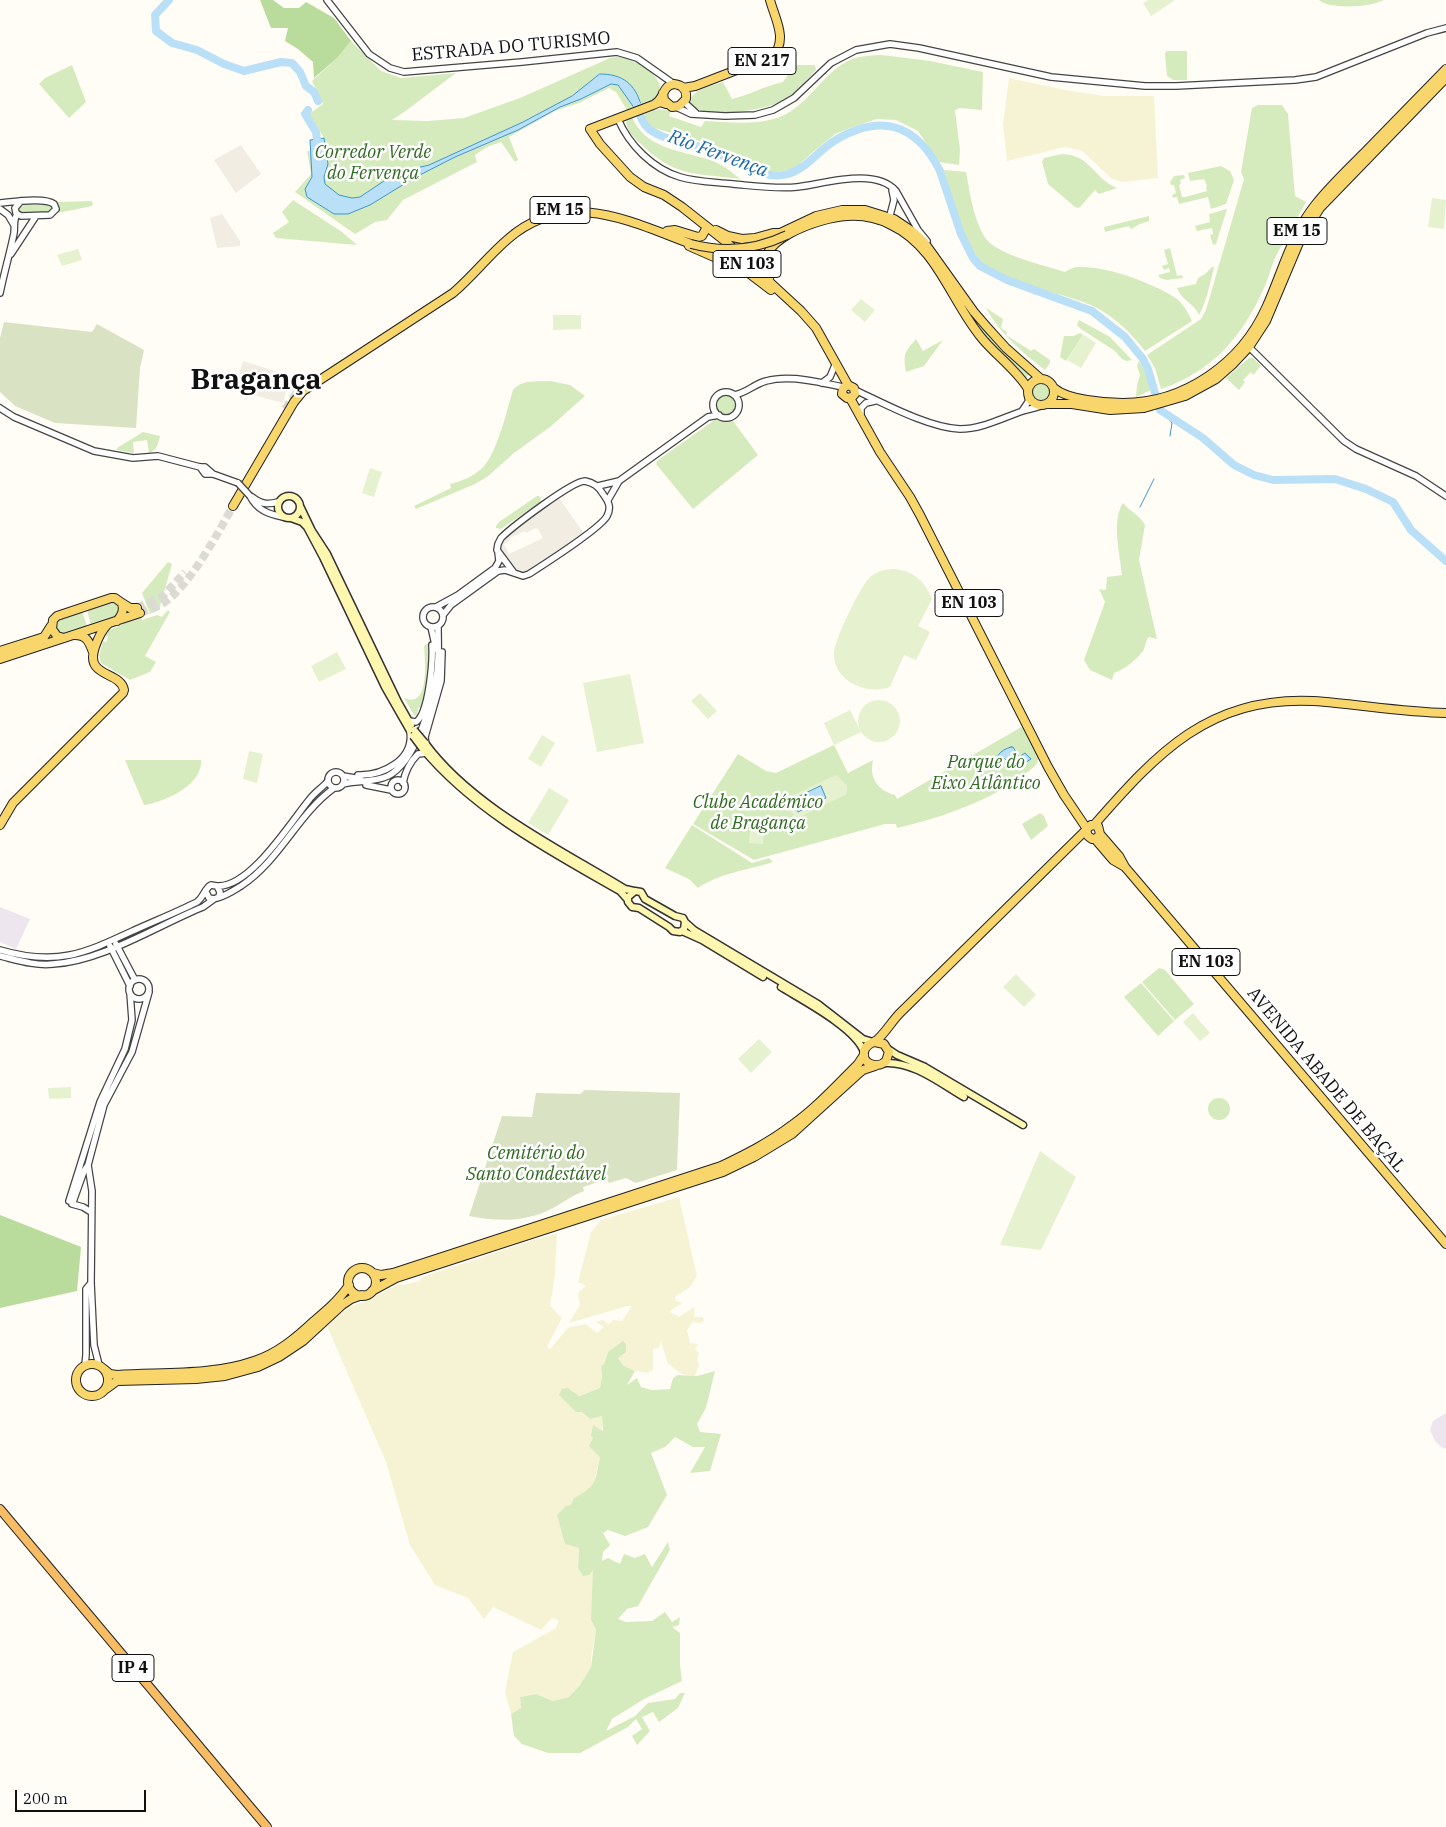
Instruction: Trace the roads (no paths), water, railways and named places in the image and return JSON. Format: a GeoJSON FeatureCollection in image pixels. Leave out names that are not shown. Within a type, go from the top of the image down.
{"type":"FeatureCollection","features":[{"type":"Feature","properties":{"kind":"highway","name":"IP 4"},"geometry":{"type":"LineString","coordinates":[[0,1509],[267,1827]]}},
{"type":"Feature","properties":{"kind":"main road","name":"EN 217"},"geometry":{"type":"LineString","coordinates":[[684,95],[695,86],[773,56],[781,43],[770,0]]}},
{"type":"Feature","properties":{"kind":"main road","name":"EM 15"},"geometry":{"type":"LineString","coordinates":[[1247,346],[1266,309],[1305,218],[1331,187],[1446,69]]}},
{"type":"Feature","properties":{"kind":"main road","name":"EM 15"},"geometry":{"type":"LineString","coordinates":[[285,409],[231,505],[294,402],[303,391],[453,292],[508,240],[529,225],[554,215],[586,211],[615,216],[692,242],[743,245],[784,234],[821,220],[837,217],[888,217],[928,254],[979,335],[1003,362],[1022,379],[1033,403],[1045,405],[1072,404],[1110,410],[1144,405],[1166,399],[1211,374],[1247,346],[1266,321],[1301,238],[1320,208],[1446,78]]}},
{"type":"Feature","properties":{"kind":"main road","name":"EN 103"},"geometry":{"type":"LineString","coordinates":[[653,105],[662,97],[667,87],[674,84]]}},
{"type":"Feature","properties":{"kind":"main road"},"geometry":{"type":"LineString","coordinates":[[674,84],[684,95],[676,107]]}},
{"type":"Feature","properties":{"kind":"main road"},"geometry":{"type":"LineString","coordinates":[[664,91],[666,104]]}},
{"type":"Feature","properties":{"kind":"main road","name":"EN 103"},"geometry":{"type":"LineString","coordinates":[[676,107],[660,102],[590,130],[625,173],[644,187],[664,195],[707,227]]}},
{"type":"Feature","properties":{"kind":"main road","name":"EM 15"},"geometry":{"type":"LineString","coordinates":[[300,388],[450,289],[519,226],[542,215],[569,209],[602,209],[616,212],[669,234]]}},
{"type":"Feature","properties":{"kind":"main road","name":"EM 15"},"geometry":{"type":"LineString","coordinates":[[784,234],[816,216],[835,211],[865,210],[888,217],[912,231],[931,250],[980,319],[1006,348],[1041,379],[1050,382],[1054,388],[1065,395],[1096,401],[1144,405]]}},
{"type":"Feature","properties":{"kind":"main road"},"geometry":{"type":"LineString","coordinates":[[784,234],[773,233],[742,239],[728,236],[707,227],[702,236],[698,237],[675,230],[669,234],[685,244],[746,271],[787,301]]}},
{"type":"Feature","properties":{"kind":"main road","name":"AVENIDA ABADE DE BAÇAL"},"geometry":{"type":"LineString","coordinates":[[707,227],[748,261],[816,328],[844,387]]}},
{"type":"Feature","properties":{"kind":"main road","name":"AVENIDA ABADE DE BAÇAL"},"geometry":{"type":"LineString","coordinates":[[707,227],[787,301],[814,329],[844,382],[845,397],[853,395]]}},
{"type":"Feature","properties":{"kind":"main road"},"geometry":{"type":"LineString","coordinates":[[780,292],[766,274],[764,263],[768,252],[784,234]]}},
{"type":"Feature","properties":{"kind":"main road"},"geometry":{"type":"LineString","coordinates":[[1028,393],[1032,382],[1041,379]]}},
{"type":"Feature","properties":{"kind":"main road","name":"AVENIDA ABADE DE BAÇAL"},"geometry":{"type":"LineString","coordinates":[[844,387],[852,386],[853,395],[865,428],[913,496],[1048,767],[1064,795],[1089,827],[1088,836],[1097,836]]}},
{"type":"Feature","properties":{"kind":"main road"},"geometry":{"type":"LineString","coordinates":[[1045,405],[1055,395],[1054,388]]}},
{"type":"Feature","properties":{"kind":"main road","name":"AVENIDA ABADE DE BAÇAL"},"geometry":{"type":"LineString","coordinates":[[853,395],[861,414],[896,474]]}},
{"type":"Feature","properties":{"kind":"main road"},"geometry":{"type":"LineString","coordinates":[[413,733],[327,554],[312,530],[298,500],[291,496],[283,497],[278,502],[278,512],[283,517],[302,522],[307,527],[385,687],[413,733],[463,789],[506,823],[620,891],[632,907],[639,908],[673,931],[682,931],[702,940],[822,1012],[856,1038],[862,1045],[868,1062],[875,1066]]}},
{"type":"Feature","properties":{"kind":"main road"},"geometry":{"type":"LineString","coordinates":[[291,518],[297,515],[300,506]]}},
{"type":"Feature","properties":{"kind":"main road"},"geometry":{"type":"LineString","coordinates":[[0,651],[44,637],[57,616],[111,598],[115,598],[138,611],[117,621],[0,659]]}},
{"type":"Feature","properties":{"kind":"main road"},"geometry":{"type":"LineString","coordinates":[[117,621],[122,615],[122,603]]}},
{"type":"Feature","properties":{"kind":"main road"},"geometry":{"type":"LineString","coordinates":[[0,825],[13,802],[119,698],[124,690],[121,683],[95,666],[93,660],[93,652],[101,632],[108,624]]}},
{"type":"Feature","properties":{"kind":"main road"},"geometry":{"type":"LineString","coordinates":[[51,626],[53,632],[64,638]]}},
{"type":"Feature","properties":{"kind":"main road"},"geometry":{"type":"LineString","coordinates":[[75,634],[87,638],[93,652]]}},
{"type":"Feature","properties":{"kind":"main road"},"geometry":{"type":"LineString","coordinates":[[964,1097],[907,1065],[894,1062],[875,1066],[863,1070],[792,1134],[754,1158],[723,1172],[396,1278],[372,1291],[351,1299],[302,1341],[279,1357],[258,1367],[225,1376],[196,1379],[117,1381],[98,1395],[82,1393],[76,1384],[78,1373],[85,1365],[94,1364],[110,1374],[116,1375],[185,1372],[236,1366],[256,1361],[298,1336],[342,1295],[349,1286],[350,1276],[356,1269],[366,1268],[373,1273],[381,1275],[393,1273],[721,1166],[751,1152],[806,1115],[858,1064],[867,1046],[874,1042],[912,1001],[1089,827],[1158,756],[1196,728],[1232,712],[1271,702],[1296,701],[1446,715]]}},
{"type":"Feature","properties":{"kind":"main road"},"geometry":{"type":"LineString","coordinates":[[884,1064],[888,1056],[887,1048],[892,1029],[912,1007],[1080,844],[1097,836],[1103,820],[1109,811],[1168,751],[1200,729],[1231,715],[1269,706],[1301,704],[1446,715]]}},
{"type":"Feature","properties":{"kind":"main road"},"geometry":{"type":"LineString","coordinates":[[425,748],[457,778],[500,812],[625,889],[641,892],[645,898],[675,916],[680,916],[694,930],[818,1004],[863,1039],[882,1043],[897,1055],[920,1064],[1023,1125]]}},
{"type":"Feature","properties":{"kind":"main road","name":"AVENIDA ABADE DE BAÇAL"},"geometry":{"type":"LineString","coordinates":[[1089,827],[1098,826],[1097,836],[1113,860],[1125,867],[1446,1244]]}},
{"type":"Feature","properties":{"kind":"main road"},"geometry":{"type":"LineString","coordinates":[[628,900],[629,894],[634,891]]}},
{"type":"Feature","properties":{"kind":"main road"},"geometry":{"type":"LineString","coordinates":[[682,931],[686,925],[685,922]]}},
{"type":"Feature","properties":{"kind":"main road"},"geometry":{"type":"LineString","coordinates":[[372,1291],[376,1280],[373,1273]]}},
{"type":"Feature","properties":{"kind":"main road"},"geometry":{"type":"LineString","coordinates":[[349,1286],[354,1293],[362,1295]]}},
{"type":"Feature","properties":{"kind":"main road"},"geometry":{"type":"LineString","coordinates":[[101,1367],[108,1378],[106,1388]]}},
{"type":"Feature","properties":{"kind":"street","name":"ESTRADA DO TURISMO"},"geometry":{"type":"LineString","coordinates":[[327,0],[369,54],[390,68],[404,72],[522,62],[609,51],[637,58],[674,84]]}},
{"type":"Feature","properties":{"kind":"street"},"geometry":{"type":"LineString","coordinates":[[676,107],[698,114],[755,115],[773,110],[794,98],[831,63],[856,50],[890,44],[919,48],[1051,77],[1145,86],[1185,86],[1295,80],[1316,77],[1444,27]]}},
{"type":"Feature","properties":{"kind":"street"},"geometry":{"type":"LineString","coordinates":[[663,77],[664,91]]}},
{"type":"Feature","properties":{"kind":"street"},"geometry":{"type":"LineString","coordinates":[[684,95],[693,112],[698,114]]}},
{"type":"Feature","properties":{"kind":"street"},"geometry":{"type":"LineString","coordinates":[[618,119],[625,134],[646,157],[668,172],[685,178],[775,188],[847,178],[866,179],[889,186],[896,191],[918,230],[927,240],[931,250]]}},
{"type":"Feature","properties":{"kind":"street"},"geometry":{"type":"LineString","coordinates":[[888,217],[894,195],[889,186]]}},
{"type":"Feature","properties":{"kind":"street"},"geometry":{"type":"LineString","coordinates":[[0,203],[50,201],[56,209],[53,214],[36,216],[21,216],[0,209]]}},
{"type":"Feature","properties":{"kind":"street"},"geometry":{"type":"LineString","coordinates":[[0,293],[9,258],[16,205],[21,202]]}},
{"type":"Feature","properties":{"kind":"street"},"geometry":{"type":"LineString","coordinates":[[0,209],[8,215],[14,225]]}},
{"type":"Feature","properties":{"kind":"street"},"geometry":{"type":"LineString","coordinates":[[9,258],[36,216]]}},
{"type":"Feature","properties":{"kind":"street"},"geometry":{"type":"LineString","coordinates":[[1247,346],[1344,441],[1356,449],[1416,476],[1446,496]]}},
{"type":"Feature","properties":{"kind":"street"},"geometry":{"type":"LineString","coordinates":[[822,384],[830,377],[835,366]]}},
{"type":"Feature","properties":{"kind":"street"},"geometry":{"type":"LineString","coordinates":[[734,395],[746,392],[763,381],[778,378],[844,387]]}},
{"type":"Feature","properties":{"kind":"street"},"geometry":{"type":"LineString","coordinates":[[708,418],[714,407],[714,400],[719,394],[728,392],[734,395],[739,403]]}},
{"type":"Feature","properties":{"kind":"street"},"geometry":{"type":"LineString","coordinates":[[598,486],[619,481],[708,418],[719,415],[724,417],[733,415],[746,392]]}},
{"type":"Feature","properties":{"kind":"street"},"geometry":{"type":"LineString","coordinates":[[1022,412],[1028,402],[1028,393]]}},
{"type":"Feature","properties":{"kind":"street"},"geometry":{"type":"LineString","coordinates":[[853,395],[878,401],[916,417],[957,429],[1005,419],[1045,405]]}},
{"type":"Feature","properties":{"kind":"street"},"geometry":{"type":"LineString","coordinates":[[861,414],[861,408],[866,403],[878,401]]}},
{"type":"Feature","properties":{"kind":"street"},"geometry":{"type":"LineString","coordinates":[[714,407],[719,415]]}},
{"type":"Feature","properties":{"kind":"street"},"geometry":{"type":"LineString","coordinates":[[0,408],[14,418],[83,447],[132,458],[158,456],[208,468],[212,474],[238,483],[259,508],[270,514],[283,517]]}},
{"type":"Feature","properties":{"kind":"street"},"geometry":{"type":"LineString","coordinates":[[433,626],[442,622],[448,608],[454,602],[498,572],[505,570],[523,576],[528,574],[600,523],[608,514],[608,500],[619,481]]}},
{"type":"Feature","properties":{"kind":"street"},"geometry":{"type":"LineString","coordinates":[[328,781],[330,785],[338,786],[372,785],[391,790],[395,794],[400,794],[404,790],[406,772],[413,759],[425,748],[425,737],[442,672],[442,650],[439,638],[433,626],[424,621],[424,614],[430,608],[436,607],[458,594],[496,568],[499,561],[497,545],[502,537],[578,482],[590,482],[598,486],[608,500]]}},
{"type":"Feature","properties":{"kind":"street"},"geometry":{"type":"LineString","coordinates":[[250,496],[259,502],[269,504],[278,502]]}},
{"type":"Feature","properties":{"kind":"street"},"geometry":{"type":"LineString","coordinates":[[498,552],[514,573]]}},
{"type":"Feature","properties":{"kind":"street"},"geometry":{"type":"LineString","coordinates":[[436,607],[444,615]]}},
{"type":"Feature","properties":{"kind":"street"},"geometry":{"type":"LineString","coordinates":[[408,721],[416,722],[420,717],[430,685],[433,626]]}},
{"type":"Feature","properties":{"kind":"street"},"geometry":{"type":"LineString","coordinates":[[0,956],[32,964],[52,964],[81,960],[200,900],[209,886],[213,884],[217,886],[227,885],[234,881],[261,860],[308,800],[328,781],[329,776],[333,772],[365,779],[382,776],[397,766],[408,752],[422,718],[434,679],[436,651],[433,626]]}},
{"type":"Feature","properties":{"kind":"street"},"geometry":{"type":"LineString","coordinates":[[0,950],[38,958],[80,954],[113,944],[203,907],[225,896],[246,882],[269,863],[315,804],[338,786],[383,778],[396,771],[406,759],[420,732],[434,687],[438,666],[439,638]]}},
{"type":"Feature","properties":{"kind":"street"},"geometry":{"type":"LineString","coordinates":[[342,775],[369,775],[388,769],[400,760],[407,750],[413,733]]}},
{"type":"Feature","properties":{"kind":"street"},"geometry":{"type":"LineString","coordinates":[[338,786],[342,775]]}},
{"type":"Feature","properties":{"kind":"street"},"geometry":{"type":"LineString","coordinates":[[391,790],[390,785],[393,781],[397,780],[404,783]]}},
{"type":"Feature","properties":{"kind":"street"},"geometry":{"type":"LineString","coordinates":[[216,899],[220,892],[217,886]]}},
{"type":"Feature","properties":{"kind":"street"},"geometry":{"type":"LineString","coordinates":[[206,892],[208,897],[216,899]]}},
{"type":"Feature","properties":{"kind":"street"},"geometry":{"type":"LineString","coordinates":[[113,944],[135,980]]}},
{"type":"Feature","properties":{"kind":"street"},"geometry":{"type":"LineString","coordinates":[[71,1202],[100,1102],[125,1049],[132,1020],[130,986],[113,944]]}},
{"type":"Feature","properties":{"kind":"street"},"geometry":{"type":"LineString","coordinates":[[71,1202],[88,1165],[104,1105],[132,1052],[149,992],[149,986],[141,979],[135,980],[130,986]]}},
{"type":"Feature","properties":{"kind":"street"},"geometry":{"type":"LineString","coordinates":[[130,993],[135,998],[142,999],[149,992]]}},
{"type":"Feature","properties":{"kind":"street"},"geometry":{"type":"LineString","coordinates":[[88,1165],[91,1182],[91,1283],[94,1345],[101,1367]]}},
{"type":"Feature","properties":{"kind":"street"},"geometry":{"type":"LineString","coordinates":[[71,1202],[91,1212]]}},
{"type":"Feature","properties":{"kind":"street"},"geometry":{"type":"LineString","coordinates":[[85,1365],[86,1289],[91,1283]]}},
{"type":"Feature","properties":{"kind":"water"},"geometry":{"type":"Polygon","coordinates":[[[600,74],[615,76],[627,82],[635,91],[641,105],[635,109],[618,85],[611,84],[560,107],[518,130],[455,157],[414,178],[370,205],[348,214],[334,214],[307,197],[305,189],[312,177],[310,140],[324,138],[328,164],[324,177],[325,184],[339,195],[352,198],[360,197],[396,173],[429,165],[523,122],[572,96],[600,74]]]}},
{"type":"Feature","properties":{"kind":"water"},"geometry":{"type":"Polygon","coordinates":[[[1013,747],[1019,757],[1025,753],[1031,759],[1017,768],[1001,756],[998,768],[996,768],[996,760],[999,755],[1013,747]]]}},
{"type":"Feature","properties":{"kind":"water"},"geometry":{"type":"Polygon","coordinates":[[[821,786],[826,798],[798,812],[792,800],[821,786]]]}},
{"type":"Feature","properties":{"kind":"waterway","name":"Rio Fervença"},"geometry":{"type":"LineString","coordinates":[[169,0],[155,15],[156,31],[172,43],[197,50],[224,64],[244,71],[281,62],[292,63],[300,72],[306,86],[314,92],[318,101]]}},
{"type":"Feature","properties":{"kind":"waterway","name":"Rio Fervença"},"geometry":{"type":"LineString","coordinates":[[637,105],[644,124],[663,137],[713,151],[752,170],[773,175],[784,175],[794,172],[834,141],[851,132],[867,127],[895,128],[908,133],[920,142],[940,171],[961,234],[973,258],[980,266],[1007,280],[1092,311],[1125,337],[1143,359],[1148,369],[1160,410],[1203,438],[1234,465],[1254,475],[1273,480],[1335,479],[1366,489],[1393,502],[1411,530],[1446,561]]}},
{"type":"Feature","properties":{"kind":"waterway","name":"Rio Fervença"},"geometry":{"type":"LineString","coordinates":[[308,110],[305,114],[316,132],[318,147]]}},
{"type":"Feature","properties":{"kind":"waterway"},"geometry":{"type":"LineString","coordinates":[[1164,413],[1172,423],[1170,436]]}},
{"type":"Feature","properties":{"kind":"waterway"},"geometry":{"type":"LineString","coordinates":[[1140,507],[1154,479]]}},
{"type":"Feature","properties":{"kind":"tunnel"},"geometry":{"type":"LineString","coordinates":[[285,409],[300,388]]}},
{"type":"Feature","properties":{"kind":"tunnel"},"geometry":{"type":"LineString","coordinates":[[140,613],[165,602],[184,584],[203,558],[233,506]]}},
{"type":"Feature","properties":{"kind":"tunnel"},"geometry":{"type":"LineString","coordinates":[[137,608],[163,596],[185,572]]}},
{"type":"Feature","properties":{"kind":"district","name":"Bragança"},"geometry":{"type":"Point","coordinates":[256,381]}},
{"type":"Feature","properties":{"kind":"park label","name":"Corredor Verde do Fervença"},"geometry":{"type":"Point","coordinates":[373,163]}},
{"type":"Feature","properties":{"kind":"park label","name":"Parque do Eixo Atlântico"},"geometry":{"type":"Point","coordinates":[986,773]}},
{"type":"Feature","properties":{"kind":"park label","name":"Clube Académico de Bragança"},"geometry":{"type":"Point","coordinates":[758,813]}},
{"type":"Feature","properties":{"kind":"park label","name":"Cemitério do Santo Condestável"},"geometry":{"type":"Point","coordinates":[536,1164]}}]}
